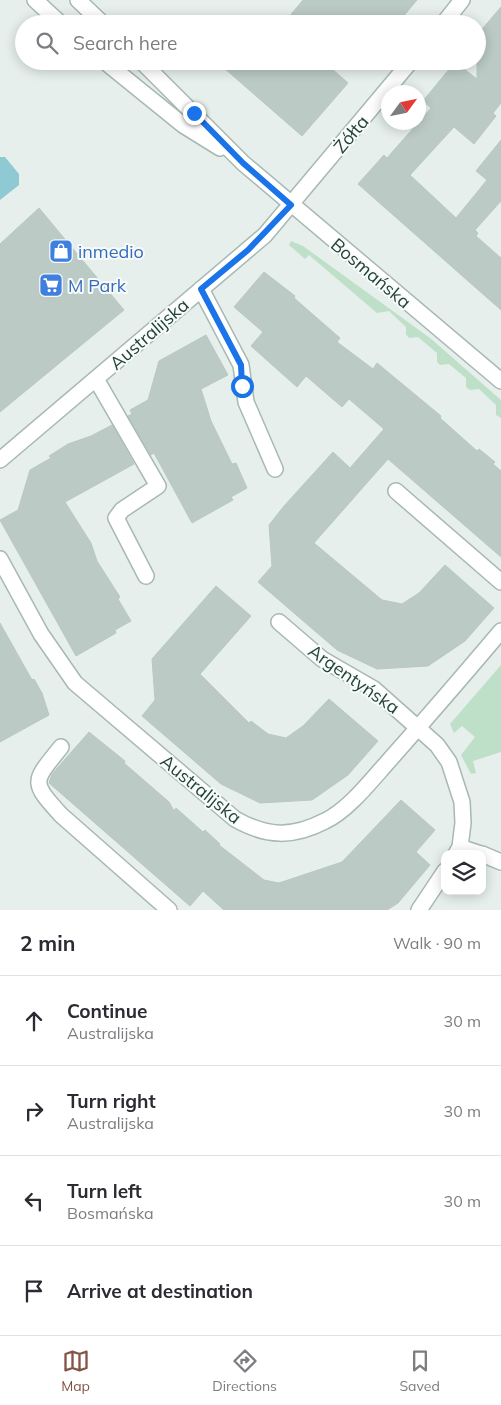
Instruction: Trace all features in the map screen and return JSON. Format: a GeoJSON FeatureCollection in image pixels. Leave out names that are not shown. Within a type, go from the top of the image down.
{"type":"FeatureCollection","features":[{"type":"Feature","properties":{"kind":"street"},"geometry":{"type":"LineString","coordinates":[[35,0],[51,15]]}},
{"type":"Feature","properties":{"kind":"street"},"geometry":{"type":"LineString","coordinates":[[450,15],[462,0]]}},
{"type":"Feature","properties":{"kind":"street"},"geometry":{"type":"LineString","coordinates":[[87,3],[96,15]]}},
{"type":"Feature","properties":{"kind":"street","name":"Bosmańska"},"geometry":{"type":"LineString","coordinates":[[115,70],[183,125],[243,163]]}},
{"type":"Feature","properties":{"kind":"street","name":"Bosmańska"},"geometry":{"type":"LineString","coordinates":[[150,70],[243,163],[501,381]]}},
{"type":"Feature","properties":{"kind":"street","name":"Żółta"},"geometry":{"type":"LineString","coordinates":[[291,205],[404,70]]}},
{"type":"Feature","properties":{"kind":"street","name":"Australijska"},"geometry":{"type":"LineString","coordinates":[[0,460],[248,250],[291,205]]}},
{"type":"Feature","properties":{"kind":"street","name":"Australijska"},"geometry":{"type":"LineString","coordinates":[[201,289],[241,365],[246,402],[275,469]]}},
{"type":"Feature","properties":{"kind":"street","name":"Australijska"},"geometry":{"type":"LineString","coordinates":[[96,379],[158,486],[122,510],[116,518],[146,576]]}},
{"type":"Feature","properties":{"kind":"street"},"geometry":{"type":"LineString","coordinates":[[396,491],[501,582]]}},
{"type":"Feature","properties":{"kind":"street","name":"Australijska"},"geometry":{"type":"LineString","coordinates":[[0,559],[41,634],[75,683],[235,819],[255,830],[270,834],[288,834],[327,821],[366,787],[501,631]]}},
{"type":"Feature","properties":{"kind":"street","name":"Argentyńska"},"geometry":{"type":"LineString","coordinates":[[279,622],[322,659],[374,689],[437,745],[449,762],[456,779],[463,816],[458,850]]}},
{"type":"Feature","properties":{"kind":"street"},"geometry":{"type":"LineString","coordinates":[[61,747],[39,774],[38,786],[61,816],[169,910]]}},
{"type":"Feature","properties":{"kind":"street","name":"Argentyńska"},"geometry":{"type":"LineString","coordinates":[[486,856],[501,862]]}},
{"type":"Feature","properties":{"kind":"street"},"geometry":{"type":"LineString","coordinates":[[419,910],[441,877]]}},
{"type":"Feature","properties":{"kind":"green space"},"geometry":{"type":"Polygon","coordinates":[[[291,241],[303,246],[430,338],[501,400],[501,418],[496,415],[496,405],[479,389],[470,390],[466,387],[466,378],[449,364],[440,365],[437,362],[437,353],[418,337],[409,338],[406,334],[406,327],[389,311],[377,313],[309,255],[305,259],[289,245],[291,241]]]}},
{"type":"Feature","properties":{"kind":"green space"},"geometry":{"type":"Polygon","coordinates":[[[501,665],[501,752],[473,761],[476,773],[471,774],[461,755],[475,737],[462,726],[454,733],[450,724],[501,665]]]}},
{"type":"Feature","properties":{"kind":"water"},"geometry":{"type":"Polygon","coordinates":[[[0,157],[5,157],[19,174],[19,185],[0,200],[0,157]]]}},
{"type":"Feature","properties":{"kind":"building"},"geometry":{"type":"Polygon","coordinates":[[[303,0],[417,0],[404,15],[290,15],[303,0]]]}},
{"type":"Feature","properties":{"kind":"building"},"geometry":{"type":"Polygon","coordinates":[[[501,7],[501,103],[493,113],[496,116],[474,144],[454,127],[410,175],[456,218],[487,180],[476,171],[501,140],[501,201],[475,230],[478,233],[476,236],[501,258],[501,310],[358,184],[384,155],[387,158],[412,130],[426,130],[426,114],[431,108],[426,104],[426,97],[448,70],[465,70],[477,79],[477,70],[486,70],[486,24],[501,7]]]}},
{"type":"Feature","properties":{"kind":"building"},"geometry":{"type":"Polygon","coordinates":[[[226,70],[333,70],[348,83],[302,136],[226,70]]]}},
{"type":"Feature","properties":{"kind":"building","name":"M Park"},"geometry":{"type":"Polygon","coordinates":[[[39,208],[124,310],[0,412],[0,244],[39,208]]]}},
{"type":"Feature","properties":{"kind":"building"},"geometry":{"type":"Polygon","coordinates":[[[264,272],[295,296],[294,298],[340,338],[337,342],[373,369],[377,363],[441,416],[440,418],[477,451],[479,449],[495,462],[493,464],[501,471],[501,557],[388,459],[314,543],[382,600],[402,604],[419,593],[445,565],[494,608],[465,641],[428,666],[377,669],[337,650],[258,582],[272,566],[269,525],[284,506],[333,452],[350,468],[384,429],[349,399],[342,407],[306,376],[297,387],[251,346],[263,332],[234,307],[264,272]]]}},
{"type":"Feature","properties":{"kind":"building"},"geometry":{"type":"Polygon","coordinates":[[[206,335],[228,375],[201,389],[211,421],[232,464],[236,463],[247,488],[231,497],[233,500],[192,523],[154,453],[151,455],[128,416],[132,414],[130,410],[148,400],[159,361],[206,335]]]}},
{"type":"Feature","properties":{"kind":"building"},"geometry":{"type":"Polygon","coordinates":[[[112,425],[134,464],[65,502],[91,543],[97,561],[120,597],[118,599],[131,621],[115,630],[116,633],[76,656],[0,520],[18,510],[30,470],[51,458],[49,456],[68,444],[91,436],[112,425]]]}},
{"type":"Feature","properties":{"kind":"building"},"geometry":{"type":"Polygon","coordinates":[[[216,586],[251,616],[200,674],[249,723],[251,721],[268,734],[286,738],[303,726],[329,699],[378,741],[348,775],[312,800],[260,803],[221,784],[142,716],[155,700],[152,659],[216,586]]]}},
{"type":"Feature","properties":{"kind":"building"},"geometry":{"type":"Polygon","coordinates":[[[0,623],[32,680],[34,679],[42,693],[49,715],[0,742],[0,623]]]}},
{"type":"Feature","properties":{"kind":"building"},"geometry":{"type":"Polygon","coordinates":[[[89,732],[125,761],[124,763],[169,802],[174,811],[176,808],[203,832],[205,830],[219,845],[264,880],[279,883],[342,862],[401,800],[435,830],[416,852],[430,865],[398,903],[387,910],[224,910],[203,891],[190,906],[49,783],[52,774],[89,732]]]}},
{"type":"Feature","properties":{"kind":"place","name":"inmedio"},"geometry":{"type":"Point","coordinates":[61,251]}},
{"type":"Feature","properties":{"kind":"place","name":"M Park"},"geometry":{"type":"Point","coordinates":[51,285]}},
{"type":"Feature","properties":{"kind":"route"},"geometry":{"type":"LineString","coordinates":[[194,113],[243,163],[291,205],[248,250],[201,289],[241,365],[243,375],[242,386]]}}]}
